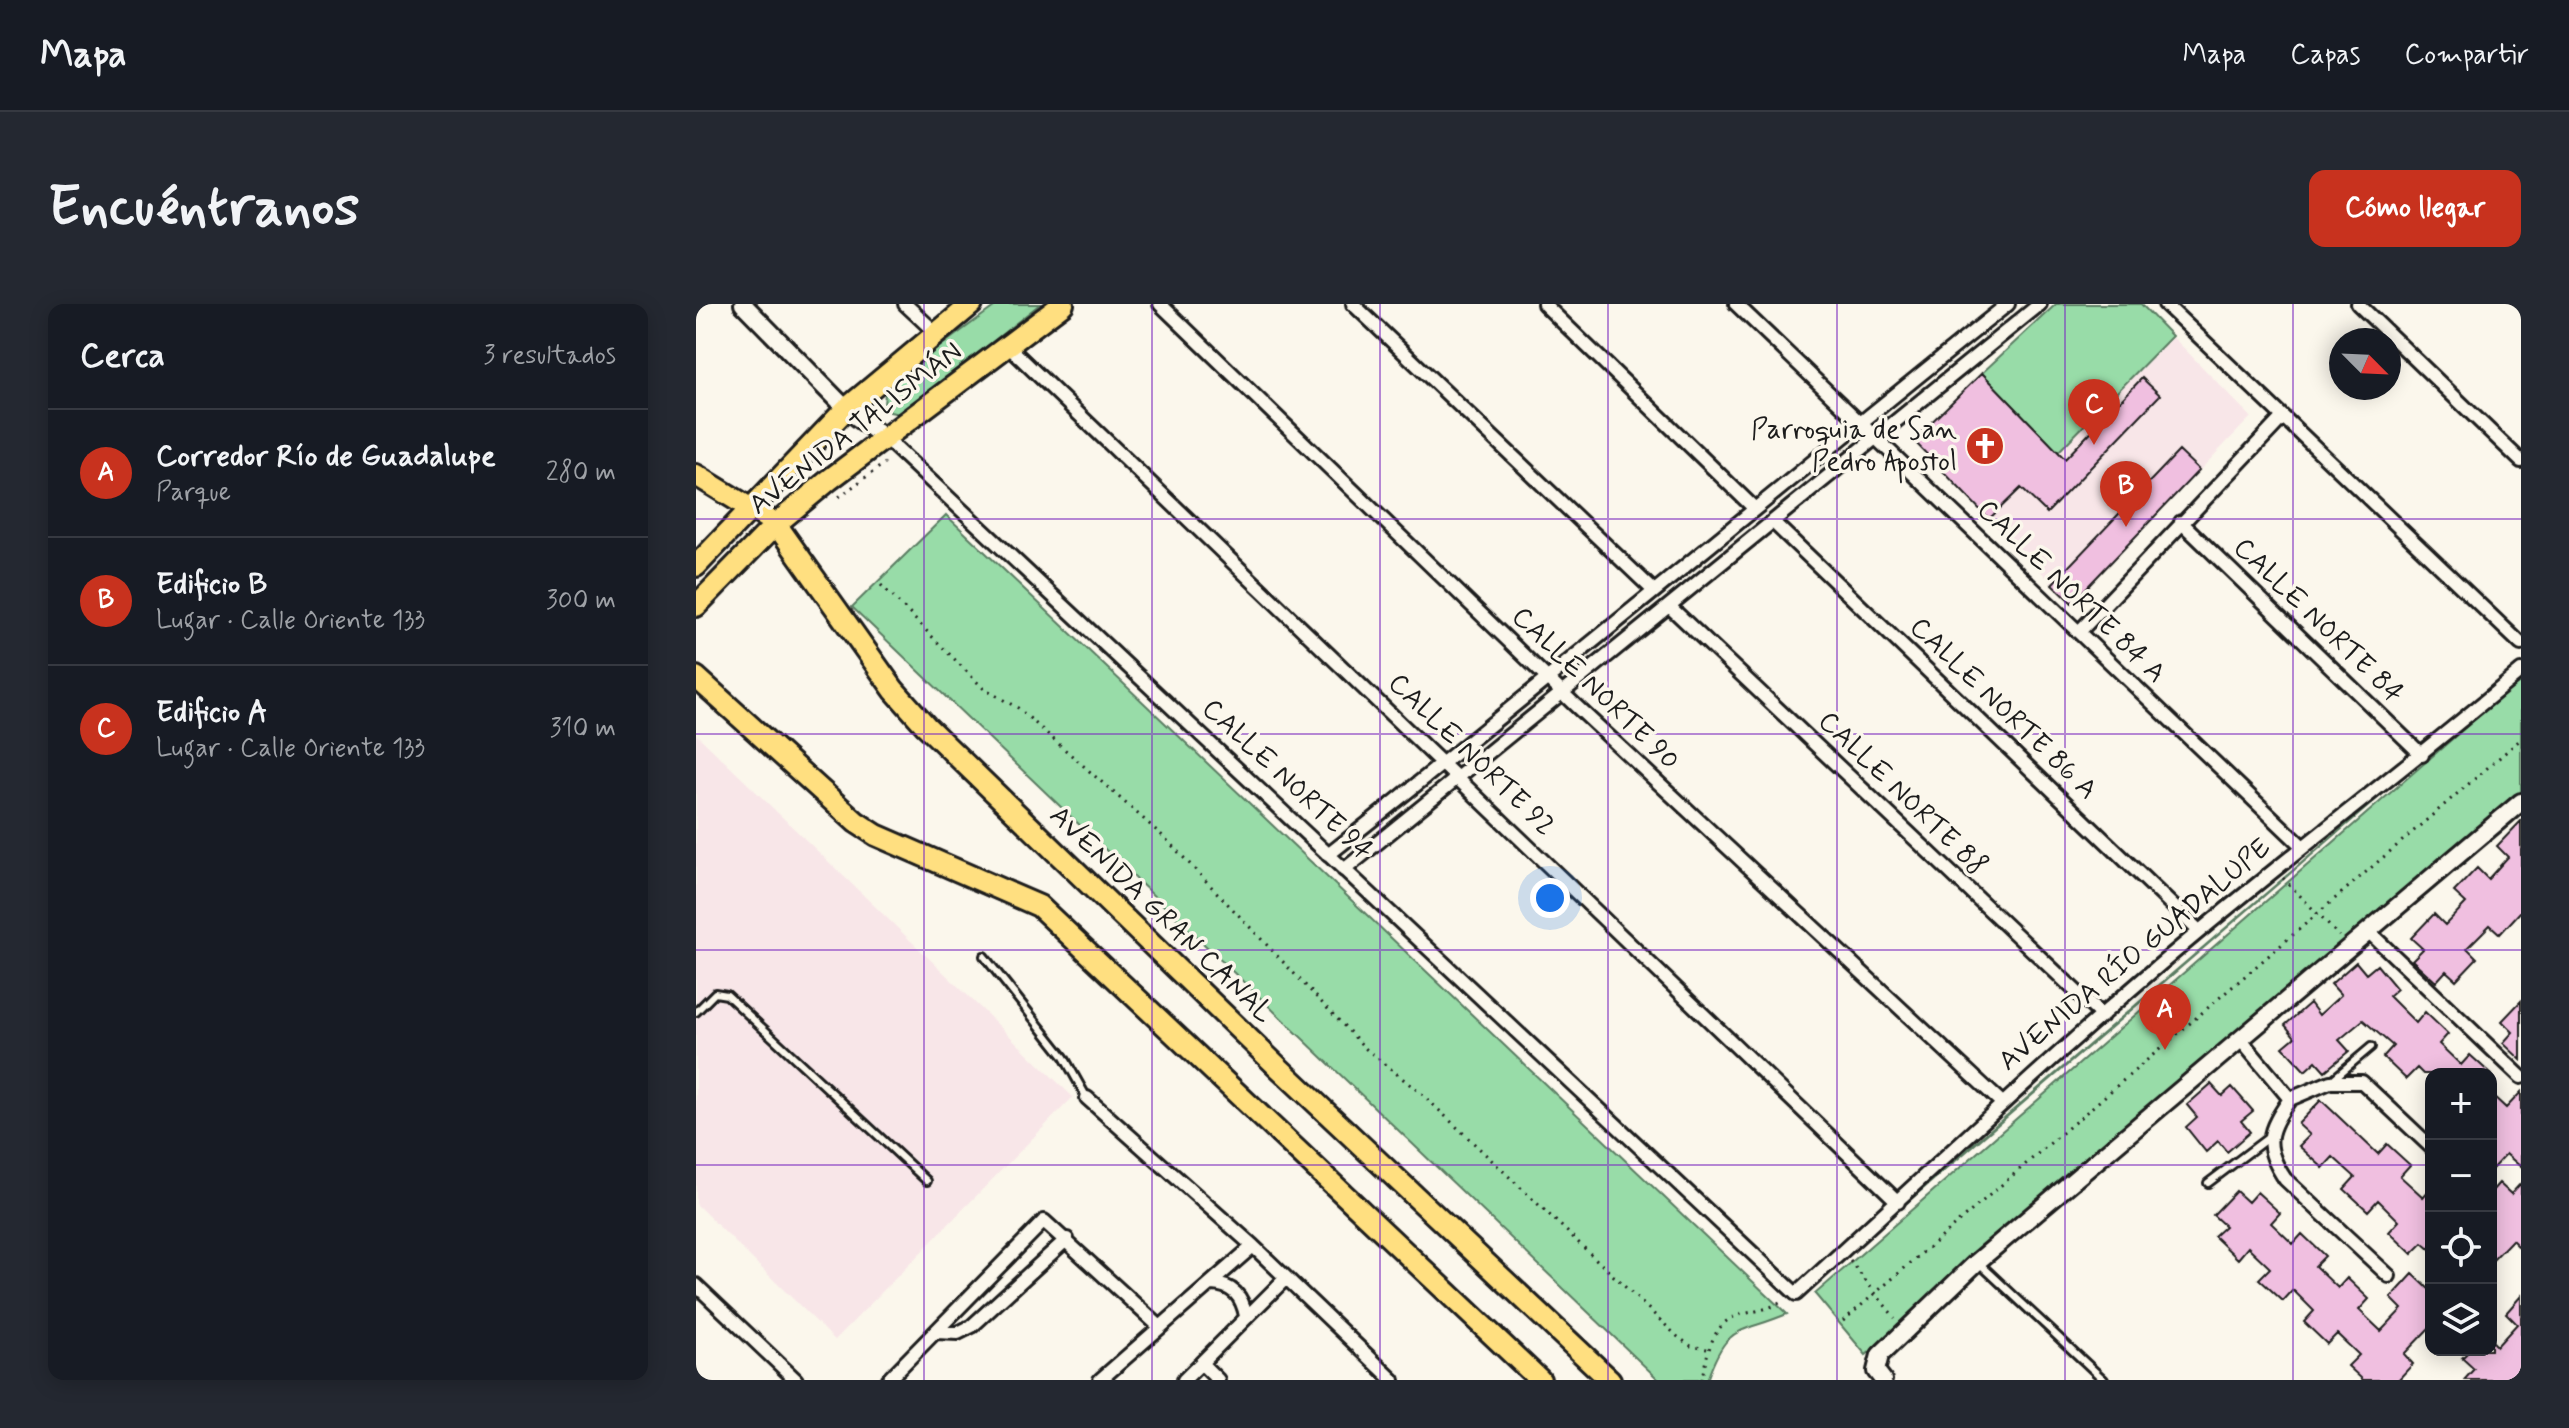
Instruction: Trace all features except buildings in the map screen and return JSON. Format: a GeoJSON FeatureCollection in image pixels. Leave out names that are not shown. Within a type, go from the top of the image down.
{"type":"FeatureCollection","features":[{"type":"Feature","properties":{"kind":"main road","name":"AVENIDA TALISMÁN"},"geometry":{"type":"LineString","coordinates":[[701,560],[846,409],[972,304]]}},
{"type":"Feature","properties":{"kind":"main road","name":"AVENIDA TALISMÁN"},"geometry":{"type":"LineString","coordinates":[[696,606],[776,524],[1063,304]]}},
{"type":"Feature","properties":{"kind":"main road","name":"AVENIDA GRAN CANAL"},"geometry":{"type":"LineString","coordinates":[[696,475],[776,524],[894,690],[926,726],[1288,1077],[1610,1380]]}},
{"type":"Feature","properties":{"kind":"main road"},"geometry":{"type":"LineString","coordinates":[[696,677],[856,822],[876,835],[1039,906],[1540,1380]]}},
{"type":"Feature","properties":{"kind":"street","name":"CALLE NORTE 94"},"geometry":{"type":"LineString","coordinates":[[743,304],[846,409],[885,438],[1796,1294]]}},
{"type":"Feature","properties":{"kind":"street"},"geometry":{"type":"LineString","coordinates":[[905,304],[936,333]]}},
{"type":"Feature","properties":{"kind":"street","name":"CALLE NORTE 90"},"geometry":{"type":"LineString","coordinates":[[1160,304],[1550,679],[2002,1103]]}},
{"type":"Feature","properties":{"kind":"street"},"geometry":{"type":"LineString","coordinates":[[1353,304],[1654,591]]}},
{"type":"Feature","properties":{"kind":"street"},"geometry":{"type":"LineString","coordinates":[[1544,304],[1754,508]]}},
{"type":"Feature","properties":{"kind":"street"},"geometry":{"type":"LineString","coordinates":[[1328,855],[1550,679],[1754,508],[2008,304]]}},
{"type":"Feature","properties":{"kind":"street"},"geometry":{"type":"LineString","coordinates":[[1344,870],[2040,304]]}},
{"type":"Feature","properties":{"kind":"street"},"geometry":{"type":"LineString","coordinates":[[2165,304],[2521,644]]}},
{"type":"Feature","properties":{"kind":"street"},"geometry":{"type":"LineString","coordinates":[[2358,304],[2521,461]]}},
{"type":"Feature","properties":{"kind":"street","name":"CALLE NORTE 84 A"},"geometry":{"type":"LineString","coordinates":[[1745,307],[1874,438],[2080,631],[2303,847]]}},
{"type":"Feature","properties":{"kind":"street","name":"CALLE NORTE 92"},"geometry":{"type":"LineString","coordinates":[[1008,346],[1459,776],[1898,1202]]}},
{"type":"Feature","properties":{"kind":"street"},"geometry":{"type":"LineString","coordinates":[[2080,631],[2282,418]]}},
{"type":"Feature","properties":{"kind":"street","name":"CALLE NORTE 86 A"},"geometry":{"type":"LineString","coordinates":[[1773,522],[2199,931]]}},
{"type":"Feature","properties":{"kind":"street","name":"CALLE NORTE 84"},"geometry":{"type":"LineString","coordinates":[[2181,522],[2422,755]]}},
{"type":"Feature","properties":{"kind":"street","name":"CALLE NORTE 88"},"geometry":{"type":"LineString","coordinates":[[1669,606],[2102,1016]]}},
{"type":"Feature","properties":{"kind":"street","name":"AVENIDA RÍO GUADALUPE"},"geometry":{"type":"LineString","coordinates":[[1796,1294],[2002,1103],[2199,931],[2422,755],[2521,671]]}},
{"type":"Feature","properties":{"kind":"street"},"geometry":{"type":"LineString","coordinates":[[1883,1380],[1876,1363],[1904,1330],[1977,1262],[2521,802]]}},
{"type":"Feature","properties":{"kind":"street"},"geometry":{"type":"LineString","coordinates":[[2368,931],[2521,1077]]}},
{"type":"Feature","properties":{"kind":"street"},"geometry":{"type":"LineString","coordinates":[[2240,1039],[2290,1099]]}},
{"type":"Feature","properties":{"kind":"street"},"geometry":{"type":"LineString","coordinates":[[2389,1276],[2285,1179],[2273,1162],[2269,1137],[2290,1099],[2330,1082],[2352,1080],[2371,1087],[2425,1141]]}},
{"type":"Feature","properties":{"kind":"street"},"geometry":{"type":"LineString","coordinates":[[1087,1098],[1253,1246],[1393,1380]]}},
{"type":"Feature","properties":{"kind":"street"},"geometry":{"type":"LineString","coordinates":[[888,1380],[1040,1222],[1051,1223],[1160,1327]]}},
{"type":"Feature","properties":{"kind":"street"},"geometry":{"type":"LineString","coordinates":[[936,1332],[958,1333],[972,1326],[1067,1239]]}},
{"type":"Feature","properties":{"kind":"street"},"geometry":{"type":"LineString","coordinates":[[1100,1380],[1253,1246]]}},
{"type":"Feature","properties":{"kind":"street"},"geometry":{"type":"LineString","coordinates":[[1184,1380],[1286,1278]]}},
{"type":"Feature","properties":{"kind":"street"},"geometry":{"type":"LineString","coordinates":[[1212,1284],[1231,1288],[1239,1295],[1246,1316]]}},
{"type":"Feature","properties":{"kind":"street"},"geometry":{"type":"LineString","coordinates":[[696,1285],[796,1380]]}},
{"type":"Feature","properties":{"kind":"street"},"geometry":{"type":"LineString","coordinates":[[1202,1364],[1218,1380]]}},
{"type":"Feature","properties":{"kind":"lane"},"geometry":{"type":"LineString","coordinates":[[984,956],[1064,1057],[1087,1098]]}},
{"type":"Feature","properties":{"kind":"lane"},"geometry":{"type":"LineString","coordinates":[[696,1012],[715,993],[727,995],[927,1181]]}},
{"type":"Feature","properties":{"kind":"lane"},"geometry":{"type":"LineString","coordinates":[[2330,1082],[2371,1047]]}},
{"type":"Feature","properties":{"kind":"lane"},"geometry":{"type":"LineString","coordinates":[[2208,1183],[2269,1137]]}},
{"type":"Feature","properties":{"kind":"lane"},"geometry":{"type":"LineString","coordinates":[[1977,1262],[2104,1380]]}},
{"type":"Feature","properties":{"kind":"path"},"geometry":{"type":"LineString","coordinates":[[835,500],[885,463]]}},
{"type":"Feature","properties":{"kind":"path"},"geometry":{"type":"LineString","coordinates":[[881,585],[984,689],[1018,708],[1165,838],[1366,1049],[1423,1095],[1572,1240],[1678,1337],[1691,1346],[1707,1349]]}},
{"type":"Feature","properties":{"kind":"path"},"geometry":{"type":"LineString","coordinates":[[1843,1321],[2521,739]]}},
{"type":"Feature","properties":{"kind":"path"},"geometry":{"type":"LineString","coordinates":[[2275,870],[2350,947]]}},
{"type":"Feature","properties":{"kind":"path"},"geometry":{"type":"LineString","coordinates":[[1843,1252],[1904,1330]]}},
{"type":"Feature","properties":{"kind":"path"},"geometry":{"type":"LineString","coordinates":[[1701,1380],[1707,1349],[1716,1331],[1739,1314],[1765,1311],[1796,1294]]}},
{"type":"Feature","properties":{"kind":"shaded area"},"geometry":{"type":"Polygon","coordinates":[[[2172,336],[2251,417],[2072,603],[1989,519],[2172,336]]]}},
{"type":"Feature","properties":{"kind":"shaded area"},"geometry":{"type":"Polygon","coordinates":[[[696,734],[1073,1097],[835,1340],[696,1204],[696,734]]]}},
{"type":"Feature","properties":{"kind":"green space"},"geometry":{"type":"Polygon","coordinates":[[[998,304],[1040,304],[910,408],[899,414],[890,412],[884,405],[885,392],[893,381],[998,304]]]}},
{"type":"Feature","properties":{"kind":"green space"},"geometry":{"type":"Polygon","coordinates":[[[2056,304],[2141,304],[2172,336],[2058,452],[1982,373],[2056,304]]]}},
{"type":"Feature","properties":{"kind":"green space"},"geometry":{"type":"Polygon","coordinates":[[[946,515],[1787,1314],[1745,1329],[1728,1340],[1707,1380],[1659,1380],[852,607],[946,515]]]}},
{"type":"Feature","properties":{"kind":"green space"},"geometry":{"type":"Polygon","coordinates":[[[2521,675],[1796,1298],[1795,1297],[2521,675]]]}},
{"type":"Feature","properties":{"kind":"green space"},"geometry":{"type":"Polygon","coordinates":[[[2521,679],[2521,807],[1880,1355],[1873,1349],[1866,1355],[1815,1294],[2521,679]]]}},
{"type":"Feature","properties":{"kind":"place","name":"Edificio A"},"geometry":{"type":"Point","coordinates":[2094,445]}},
{"type":"Feature","properties":{"kind":"place","name":"Parroquia de San Pedro Apostol"},"geometry":{"type":"Point","coordinates":[1985,446]}},
{"type":"Feature","properties":{"kind":"place","name":"Edificio B"},"geometry":{"type":"Point","coordinates":[2126,527]}},
{"type":"Feature","properties":{"kind":"place","name":"Corredor Río de Guadalupe"},"geometry":{"type":"Point","coordinates":[2165,1050]}}]}
